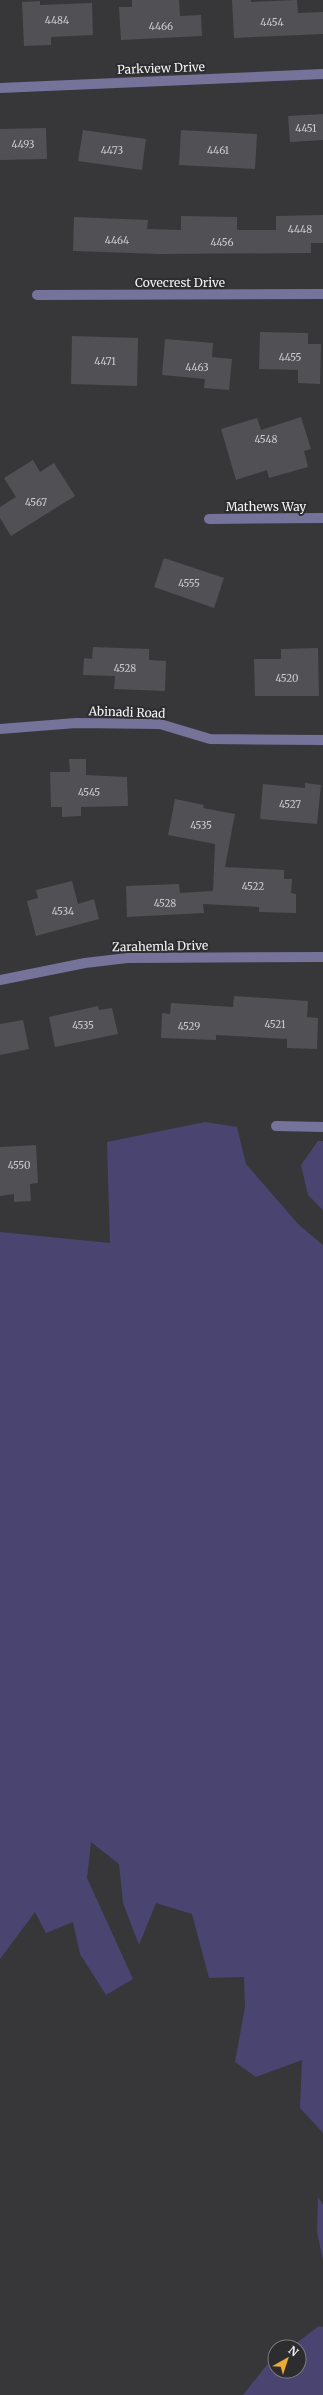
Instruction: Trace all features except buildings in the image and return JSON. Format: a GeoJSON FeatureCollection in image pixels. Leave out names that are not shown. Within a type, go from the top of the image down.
{"type":"FeatureCollection","features":[{"type":"Feature","properties":{"kind":"street","name":"Parkview Drive"},"geometry":{"type":"LineString","coordinates":[[0,88],[323,74]]}},
{"type":"Feature","properties":{"kind":"street","name":"Covecrest Drive"},"geometry":{"type":"LineString","coordinates":[[37,295],[323,294]]}},
{"type":"Feature","properties":{"kind":"street","name":"Mathews Way"},"geometry":{"type":"LineString","coordinates":[[209,519],[323,518]]}},
{"type":"Feature","properties":{"kind":"street","name":"Abinadi Road"},"geometry":{"type":"LineString","coordinates":[[0,729],[76,724],[160,724],[210,739],[323,740]]}},
{"type":"Feature","properties":{"kind":"street","name":"Zarahemla Drive"},"geometry":{"type":"LineString","coordinates":[[0,980],[85,963],[127,958],[323,957]]}},
{"type":"Feature","properties":{"kind":"street"},"geometry":{"type":"LineString","coordinates":[[276,1126],[323,1127]]}},
{"type":"Feature","properties":{"kind":"shaded area"},"geometry":{"type":"Polygon","coordinates":[[[205,1122],[237,1127],[246,1164],[299,1225],[323,1245],[323,2133],[300,2108],[302,2060],[256,2077],[235,2062],[245,2007],[244,1977],[209,1978],[192,1914],[156,1903],[139,1945],[123,1903],[119,1864],[91,1842],[87,1878],[133,1979],[106,1995],[80,1954],[73,1922],[46,1933],[35,1912],[0,1959],[0,1232],[110,1243],[107,1142],[205,1122]]]}},
{"type":"Feature","properties":{"kind":"shaded area"},"geometry":{"type":"Polygon","coordinates":[[[318,1141],[323,1141],[323,1210],[308,1195],[301,1165],[318,1141]]]}},
{"type":"Feature","properties":{"kind":"shaded area"},"geometry":{"type":"Polygon","coordinates":[[[318,2197],[323,2205],[323,2260],[317,2232],[318,2197]]]}},
{"type":"Feature","properties":{"kind":"shaded area"},"geometry":{"type":"Polygon","coordinates":[[[319,2326],[323,2327],[323,2395],[243,2395],[267,2365],[267,2379],[307,2379],[307,2339],[302,2339],[319,2326]]]}}]}
